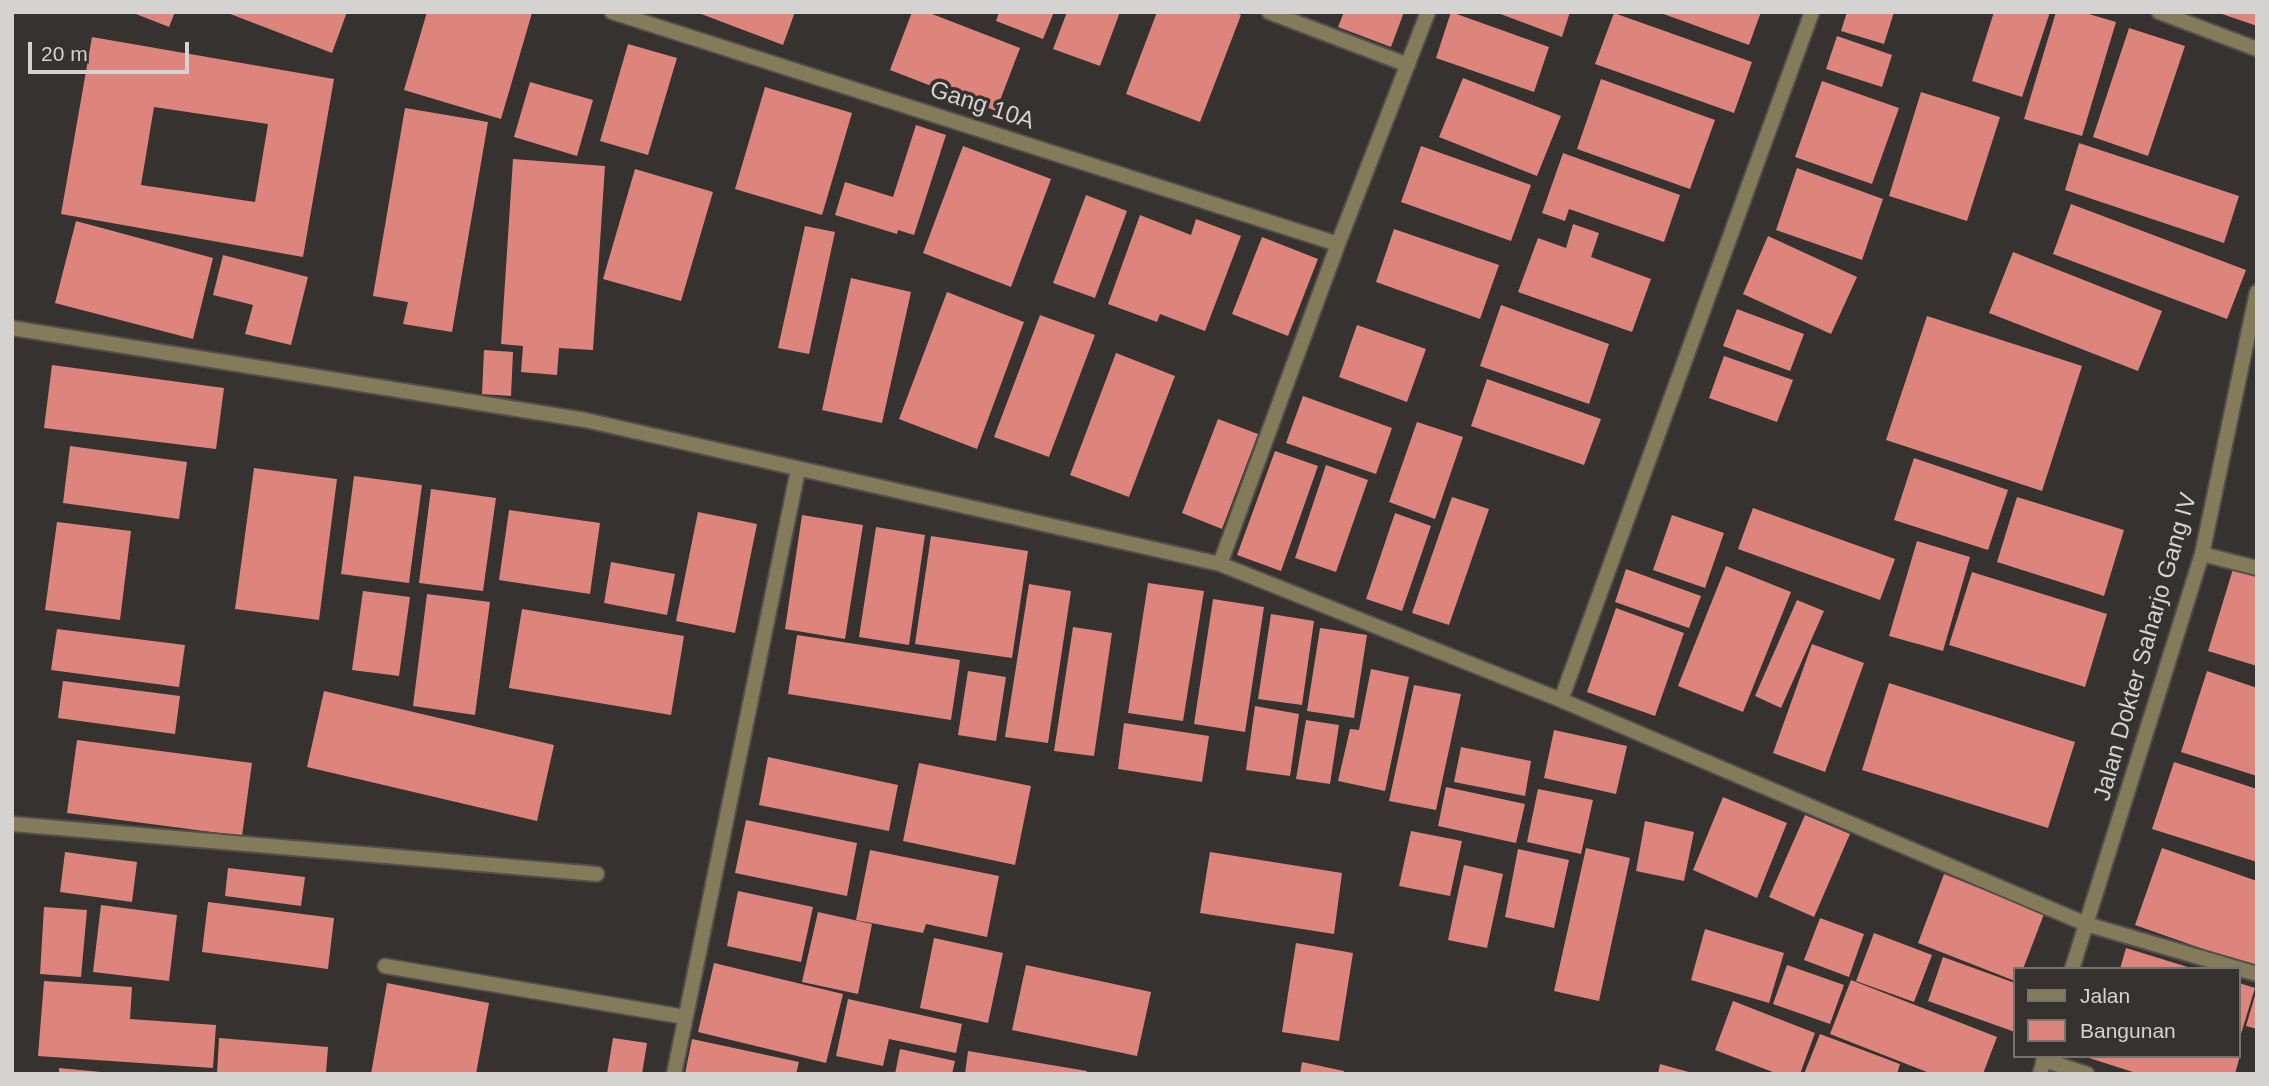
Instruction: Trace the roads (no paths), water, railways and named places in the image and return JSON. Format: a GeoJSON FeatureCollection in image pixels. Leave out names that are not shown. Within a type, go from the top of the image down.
{"type":"FeatureCollection","features":[{"type":"Feature","properties":{"kind":"street","name":"Gang 10A"},"geometry":{"type":"LineString","coordinates":[[612,12],[1338,244]]}},
{"type":"Feature","properties":{"kind":"street"},"geometry":{"type":"LineString","coordinates":[[1269,12],[1408,65]]}},
{"type":"Feature","properties":{"kind":"street"},"geometry":{"type":"LineString","coordinates":[[1220,564],[1338,244],[1428,12]]}},
{"type":"Feature","properties":{"kind":"street"},"geometry":{"type":"LineString","coordinates":[[1562,699],[1812,12]]}},
{"type":"Feature","properties":{"kind":"street"},"geometry":{"type":"LineString","coordinates":[[2160,12],[2257,49]]}},
{"type":"Feature","properties":{"kind":"street","name":"Jalan Dokter Saharjo Gang IV"},"geometry":{"type":"LineString","coordinates":[[2073,967],[2202,554],[2257,292]]}},
{"type":"Feature","properties":{"kind":"street"},"geometry":{"type":"LineString","coordinates":[[12,328],[585,420],[1220,564],[1562,699],[2086,924],[2233,967]]}},
{"type":"Feature","properties":{"kind":"street"},"geometry":{"type":"LineString","coordinates":[[674,1074],[798,470]]}},
{"type":"Feature","properties":{"kind":"street"},"geometry":{"type":"LineString","coordinates":[[2202,554],[2257,568]]}},
{"type":"Feature","properties":{"kind":"street"},"geometry":{"type":"LineString","coordinates":[[12,824],[597,874]]}},
{"type":"Feature","properties":{"kind":"street"},"geometry":{"type":"LineString","coordinates":[[385,966],[685,1017]]}},
{"type":"Feature","properties":{"kind":"street"},"geometry":{"type":"LineString","coordinates":[[2043,1063],[2087,1074]]}}]}
